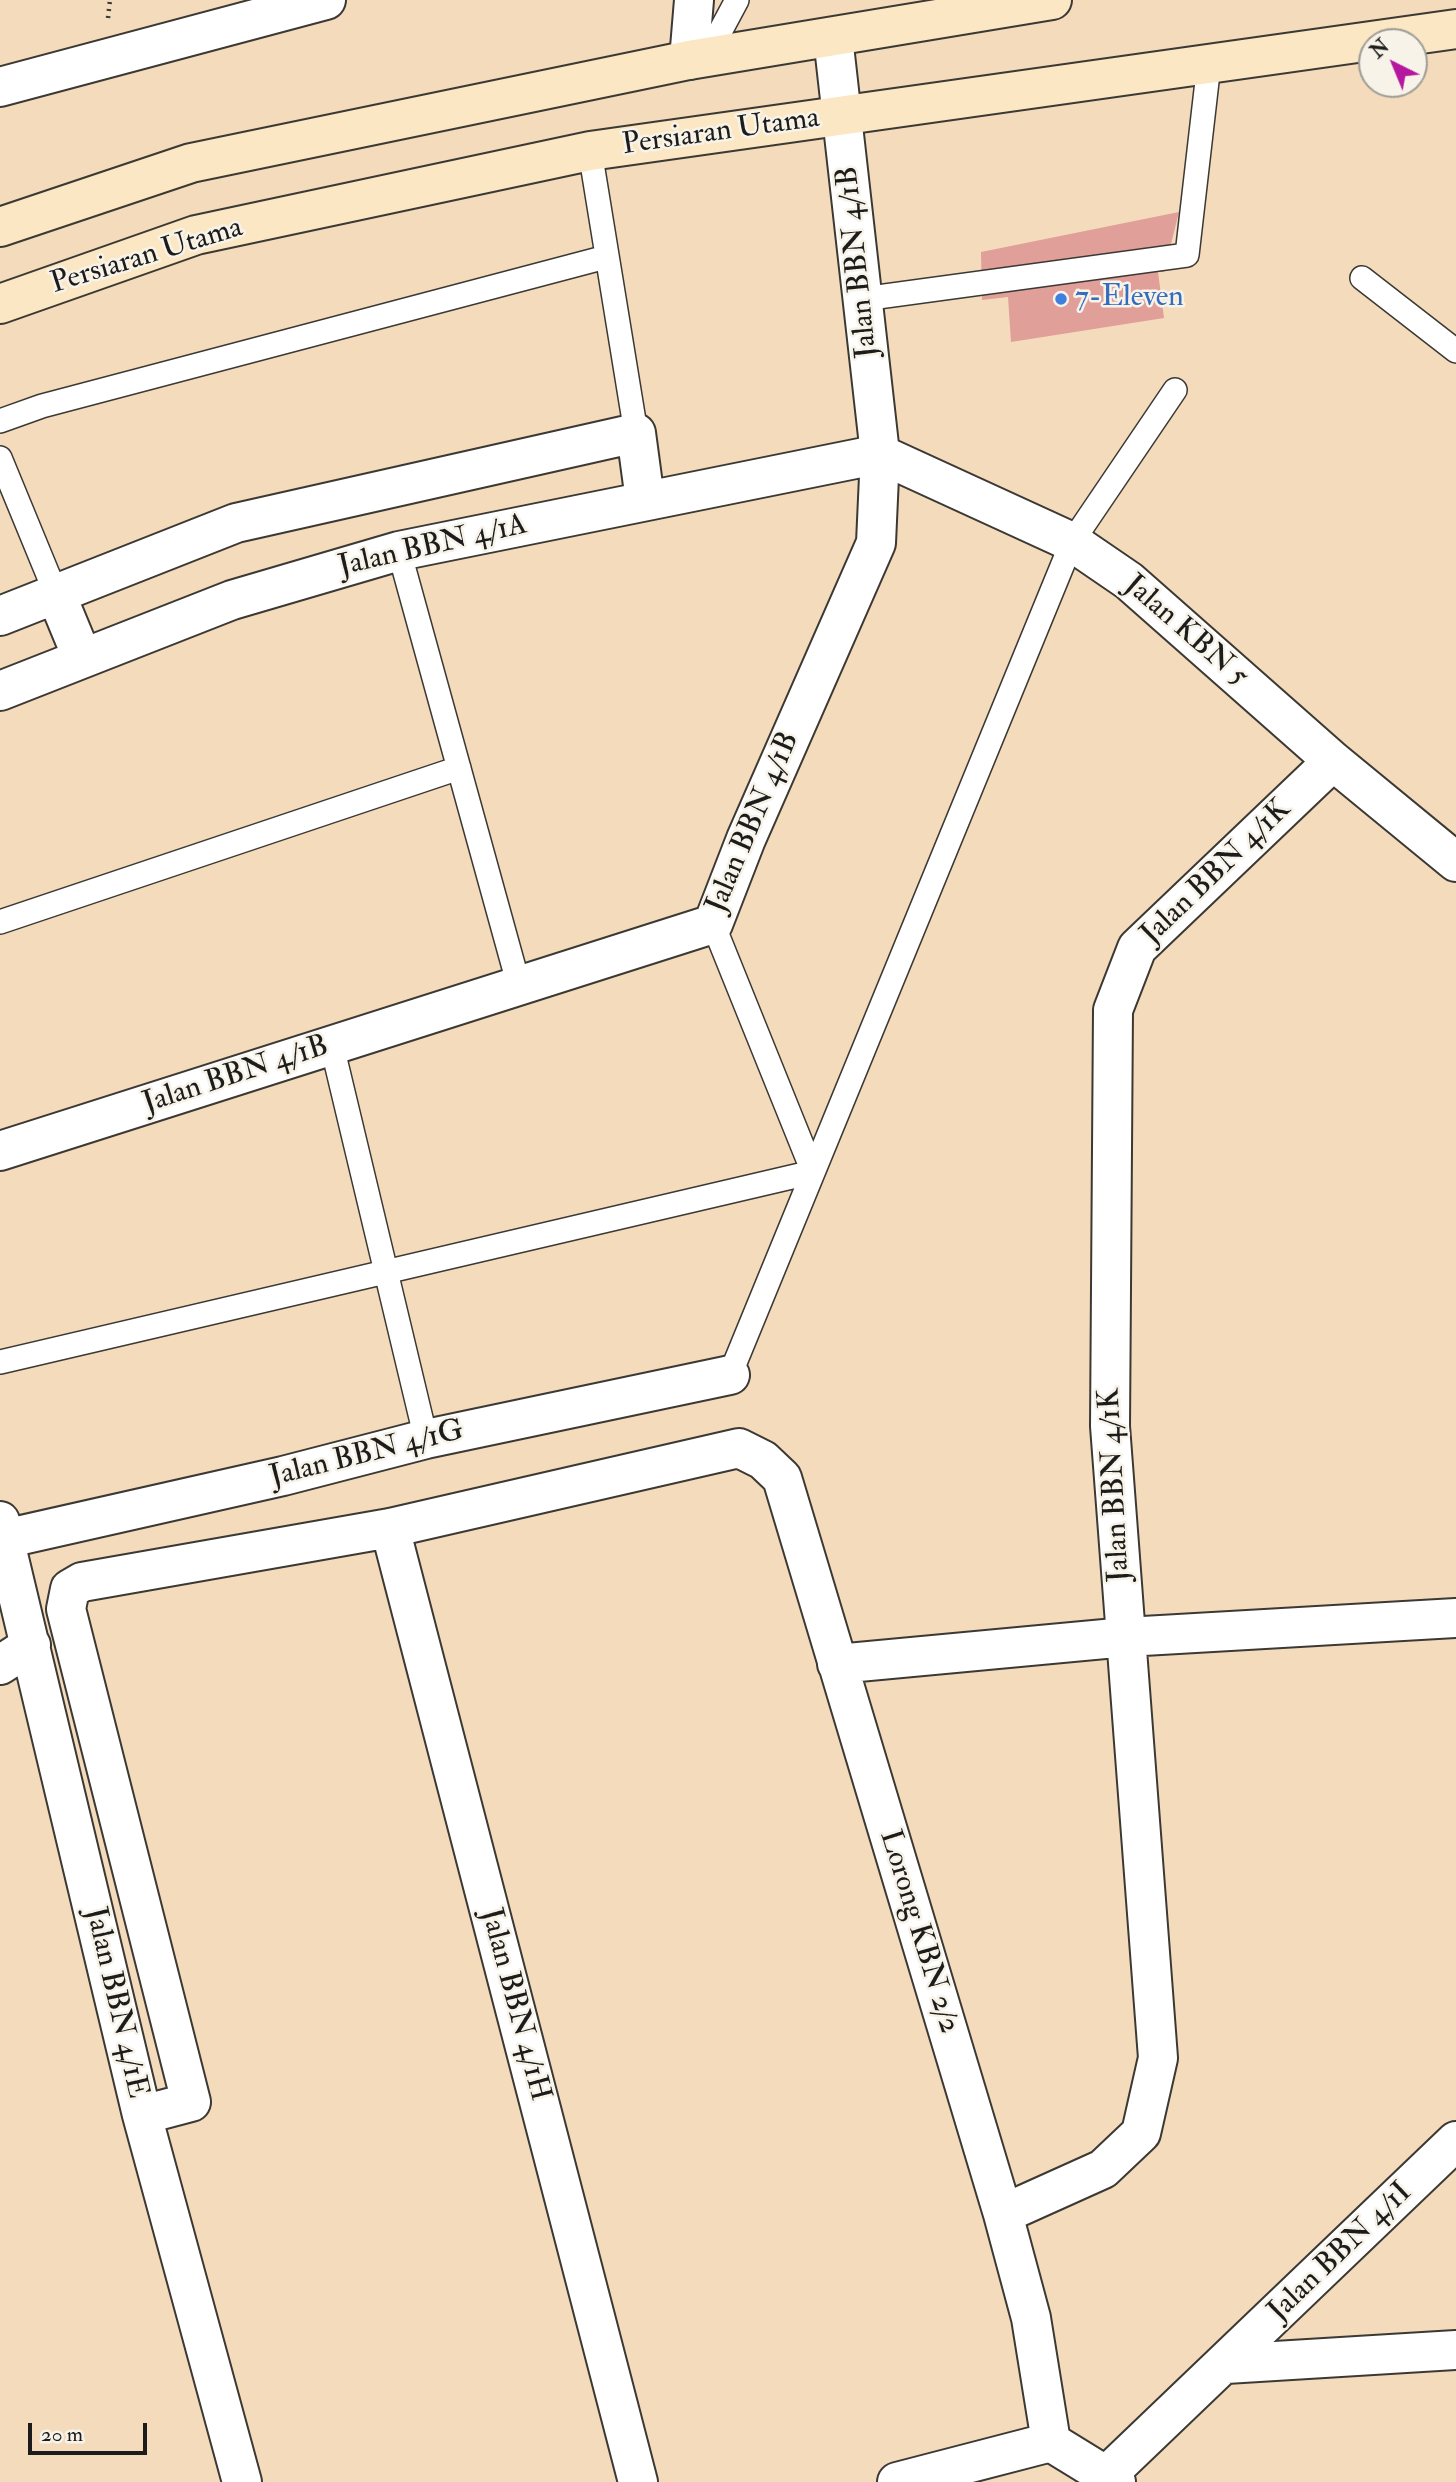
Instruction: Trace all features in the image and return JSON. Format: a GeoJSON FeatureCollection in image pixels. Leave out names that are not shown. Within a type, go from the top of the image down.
{"type":"FeatureCollection","features":[{"type":"Feature","properties":{"kind":"main road"},"geometry":{"type":"LineString","coordinates":[[0,228],[191,163],[697,59],[1052,0]]}},
{"type":"Feature","properties":{"kind":"main road","name":"Persiaran Utama"},"geometry":{"type":"LineString","coordinates":[[0,304],[196,235],[590,151],[1456,29]]}},
{"type":"Feature","properties":{"kind":"street"},"geometry":{"type":"LineString","coordinates":[[0,87],[272,7],[326,0]]}},
{"type":"Feature","properties":{"kind":"street"},"geometry":{"type":"LineString","coordinates":[[694,0],[697,59]]}},
{"type":"Feature","properties":{"kind":"street","name":"Jalan BBN 4/1B"},"geometry":{"type":"LineString","coordinates":[[0,1151],[713,924],[746,839],[876,543],[880,454],[833,37]]}},
{"type":"Feature","properties":{"kind":"street"},"geometry":{"type":"LineString","coordinates":[[0,616],[236,523],[636,433],[645,500]]}},
{"type":"Feature","properties":{"kind":"street","name":"Jalan BBN 4/1A"},"geometry":{"type":"LineString","coordinates":[[0,691],[232,600],[399,551],[880,454]]}},
{"type":"Feature","properties":{"kind":"street","name":"Jalan KBN 5"},"geometry":{"type":"LineString","coordinates":[[880,454],[1072,542],[1129,581],[1333,761],[1456,862]]}},
{"type":"Feature","properties":{"kind":"street"},"geometry":{"type":"LineString","coordinates":[[56,594],[82,657]]}},
{"type":"Feature","properties":{"kind":"street","name":"Jalan BBN 4/1K"},"geometry":{"type":"LineString","coordinates":[[1003,2214],[1103,2169],[1141,2133],[1158,2058],[1110,1426],[1112,1010],[1138,948],[1333,761]]}},
{"type":"Feature","properties":{"kind":"street","name":"Jalan BBN 4/1G"},"geometry":{"type":"LineString","coordinates":[[2,1530],[283,1476],[426,1439],[730,1375]]}},
{"type":"Feature","properties":{"kind":"street","name":"Lorong KBN 2/2"},"geometry":{"type":"LineString","coordinates":[[390,1528],[739,1448],[763,1460],[782,1478],[1003,2214],[1031,2318],[1051,2442]]}},
{"type":"Feature","properties":{"kind":"street"},"geometry":{"type":"LineString","coordinates":[[142,2115],[191,2102],[66,1609],[70,1589],[82,1582],[390,1528]]}},
{"type":"Feature","properties":{"kind":"street","name":"Jalan BBN 4/1H"},"geometry":{"type":"LineString","coordinates":[[390,1528],[638,2482]]}},
{"type":"Feature","properties":{"kind":"street","name":"Jalan BBN 4/1E"},"geometry":{"type":"LineString","coordinates":[[2,1530],[16,1655],[242,2482]]}},
{"type":"Feature","properties":{"kind":"street"},"geometry":{"type":"LineString","coordinates":[[837,1664],[1126,1637],[1456,1618]]}},
{"type":"Feature","properties":{"kind":"street","name":"Jalan BBN 4/1I"},"geometry":{"type":"LineString","coordinates":[[1111,2479],[1456,2141]]}},
{"type":"Feature","properties":{"kind":"street"},"geometry":{"type":"LineString","coordinates":[[1226,2364],[1456,2350]]}},
{"type":"Feature","properties":{"kind":"street"},"geometry":{"type":"LineString","coordinates":[[897,2482],[1051,2442],[1111,2479]]}},
{"type":"Feature","properties":{"kind":"lane"},"geometry":{"type":"LineString","coordinates":[[697,59],[737,0]]}},
{"type":"Feature","properties":{"kind":"lane"},"geometry":{"type":"LineString","coordinates":[[863,299],[1187,255],[1209,64]]}},
{"type":"Feature","properties":{"kind":"lane"},"geometry":{"type":"LineString","coordinates":[[590,151],[636,433]]}},
{"type":"Feature","properties":{"kind":"lane"},"geometry":{"type":"LineString","coordinates":[[0,421],[42,406],[606,257]]}},
{"type":"Feature","properties":{"kind":"lane"},"geometry":{"type":"LineString","coordinates":[[1362,278],[1456,351]]}},
{"type":"Feature","properties":{"kind":"lane"},"geometry":{"type":"LineString","coordinates":[[730,1375],[1072,542],[1175,390]]}},
{"type":"Feature","properties":{"kind":"lane"},"geometry":{"type":"LineString","coordinates":[[0,458],[56,594]]}},
{"type":"Feature","properties":{"kind":"lane"},"geometry":{"type":"LineString","coordinates":[[399,551],[519,986]]}},
{"type":"Feature","properties":{"kind":"lane"},"geometry":{"type":"LineString","coordinates":[[0,922],[459,768]]}},
{"type":"Feature","properties":{"kind":"lane"},"geometry":{"type":"LineString","coordinates":[[713,924],[813,1172]]}},
{"type":"Feature","properties":{"kind":"lane"},"geometry":{"type":"LineString","coordinates":[[332,1046],[426,1439]]}},
{"type":"Feature","properties":{"kind":"lane"},"geometry":{"type":"LineString","coordinates":[[0,1362],[813,1172]]}},
{"type":"Feature","properties":{"kind":"building"},"geometry":{"type":"Polygon","coordinates":[[[1179,212],[1164,272],[1158,272],[1164,318],[1011,342],[1008,297],[982,300],[981,252],[1179,212]]]}},
{"type":"Feature","properties":{"kind":"place","name":"7-Eleven"},"geometry":{"type":"Point","coordinates":[1061,299]}}]}
